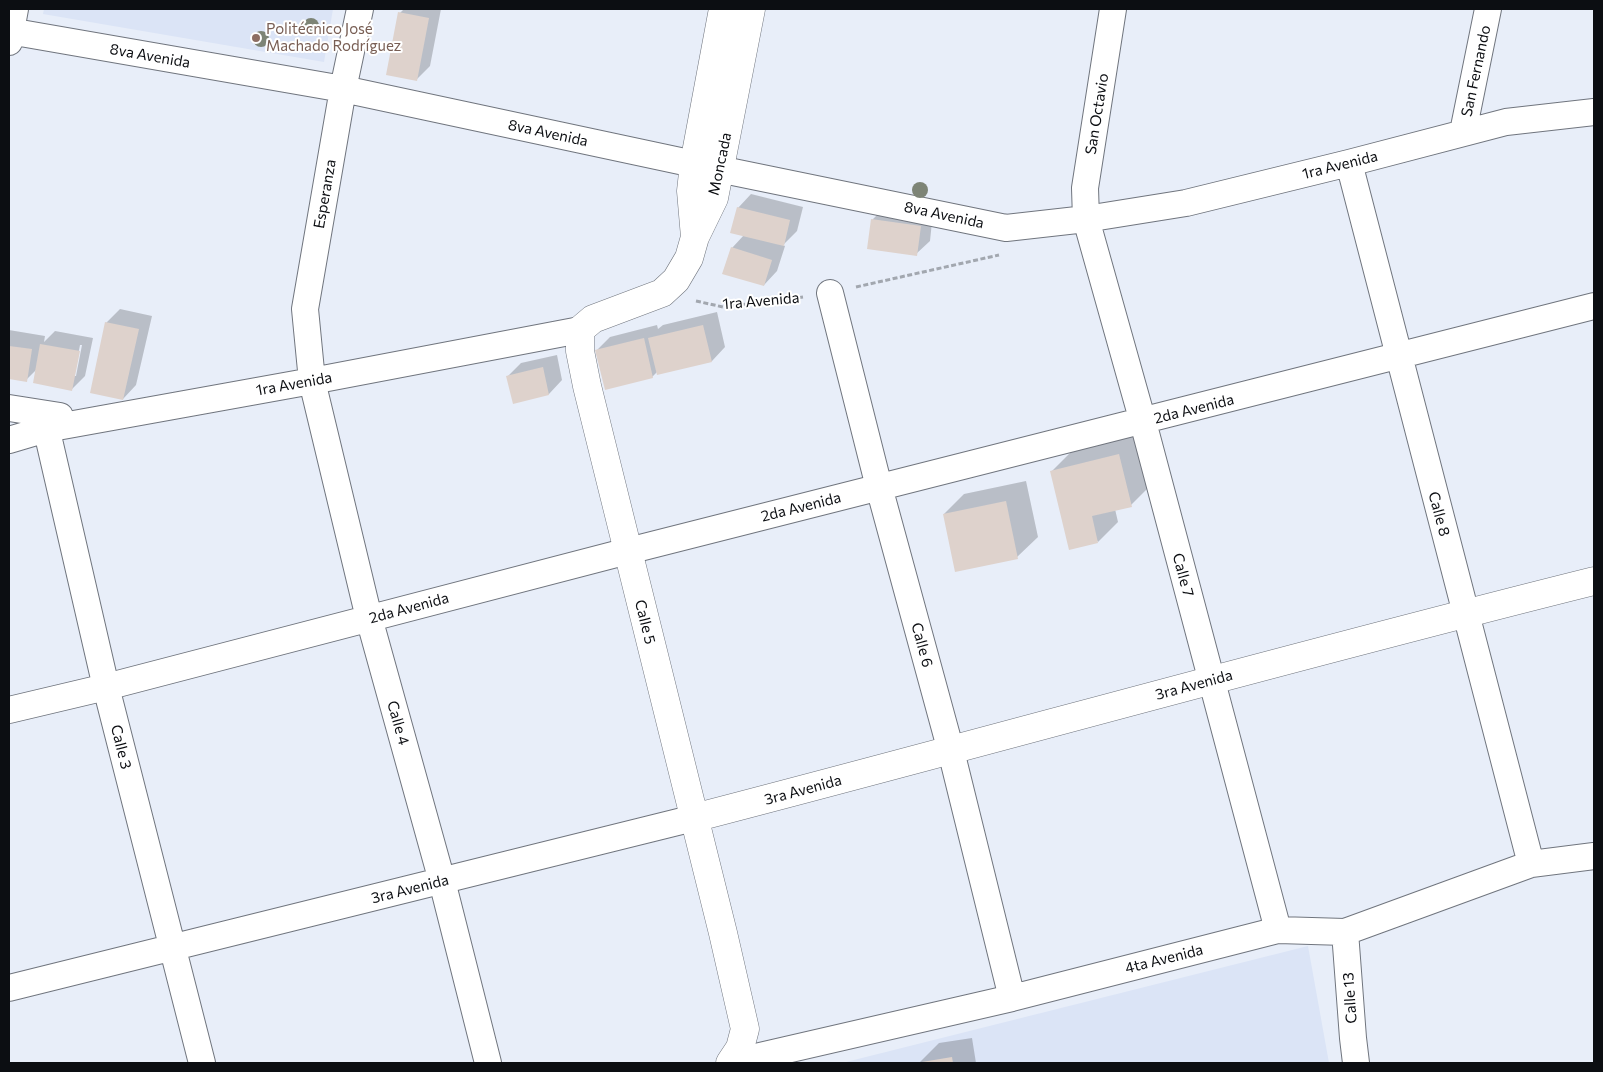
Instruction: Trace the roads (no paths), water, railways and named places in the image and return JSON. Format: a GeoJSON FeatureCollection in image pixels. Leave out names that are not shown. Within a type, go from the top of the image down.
{"type":"FeatureCollection","features":[{"type":"Feature","properties":{"kind":"street","name":"Esperanza"},"geometry":{"type":"LineString","coordinates":[[312,381],[305,309],[343,89],[360,9]]}},
{"type":"Feature","properties":{"kind":"street","name":"Moncada"},"geometry":{"type":"LineString","coordinates":[[580,330],[593,318],[662,293],[676,280],[689,258],[695,237],[714,198],[707,167],[723,9]]}},
{"type":"Feature","properties":{"kind":"street","name":"Moncada"},"geometry":{"type":"LineString","coordinates":[[707,167],[751,9]]}},
{"type":"Feature","properties":{"kind":"street","name":"San Octavio"},"geometry":{"type":"LineString","coordinates":[[1086,219],[1085,188],[1113,9]]}},
{"type":"Feature","properties":{"kind":"street","name":"San Fernando"},"geometry":{"type":"LineString","coordinates":[[1463,132],[1488,9]]}},
{"type":"Feature","properties":{"kind":"street","name":"8va Avenida"},"geometry":{"type":"LineString","coordinates":[[11,28],[343,89],[707,167],[1006,228],[1086,219]]}},
{"type":"Feature","properties":{"kind":"street","name":"1ra Avenida"},"geometry":{"type":"LineString","coordinates":[[1086,219],[1186,203],[1349,164],[1506,122],[1594,112]]}},
{"type":"Feature","properties":{"kind":"street","name":"Calle 8"},"geometry":{"type":"LineString","coordinates":[[1349,164],[1531,864]]}},
{"type":"Feature","properties":{"kind":"street","name":"Calle 7"},"geometry":{"type":"LineString","coordinates":[[1086,219],[1143,422],[1278,930]]}},
{"type":"Feature","properties":{"kind":"street","name":"Calle 6"},"geometry":{"type":"LineString","coordinates":[[830,293],[879,487],[951,751],[1012,998]]}},
{"type":"Feature","properties":{"kind":"street","name":"2da Avenida"},"geometry":{"type":"LineString","coordinates":[[9,710],[1594,306]]}},
{"type":"Feature","properties":{"kind":"street","name":"1ra Avenida"},"geometry":{"type":"LineString","coordinates":[[9,440],[44,422],[95,421],[580,330]]}},
{"type":"Feature","properties":{"kind":"street","name":"Calle 5"},"geometry":{"type":"LineString","coordinates":[[580,330],[580,351],[587,386],[745,1029],[740,1048],[730,1063]]}},
{"type":"Feature","properties":{"kind":"street","name":"Calle 4"},"geometry":{"type":"LineString","coordinates":[[312,381],[369,618],[442,881],[488,1063]]}},
{"type":"Feature","properties":{"kind":"street"},"geometry":{"type":"LineString","coordinates":[[9,408],[44,422]]}},
{"type":"Feature","properties":{"kind":"street","name":"Calle 3"},"geometry":{"type":"LineString","coordinates":[[44,422],[106,686],[202,1063]]}},
{"type":"Feature","properties":{"kind":"street","name":"3ra Avenida"},"geometry":{"type":"LineString","coordinates":[[9,988],[694,818],[1465,613],[1594,581]]}},
{"type":"Feature","properties":{"kind":"street","name":"4ta Avenida"},"geometry":{"type":"LineString","coordinates":[[730,1063],[1012,998],[1278,930],[1346,932],[1531,864],[1594,856]]}},
{"type":"Feature","properties":{"kind":"street","name":"Calle 13"},"geometry":{"type":"LineString","coordinates":[[1346,932],[1356,1063]]}},
{"type":"Feature","properties":{"kind":"place","name":"Politécnico José Machado Rodríguez"},"geometry":{"type":"Point","coordinates":[256,38]}}]}
